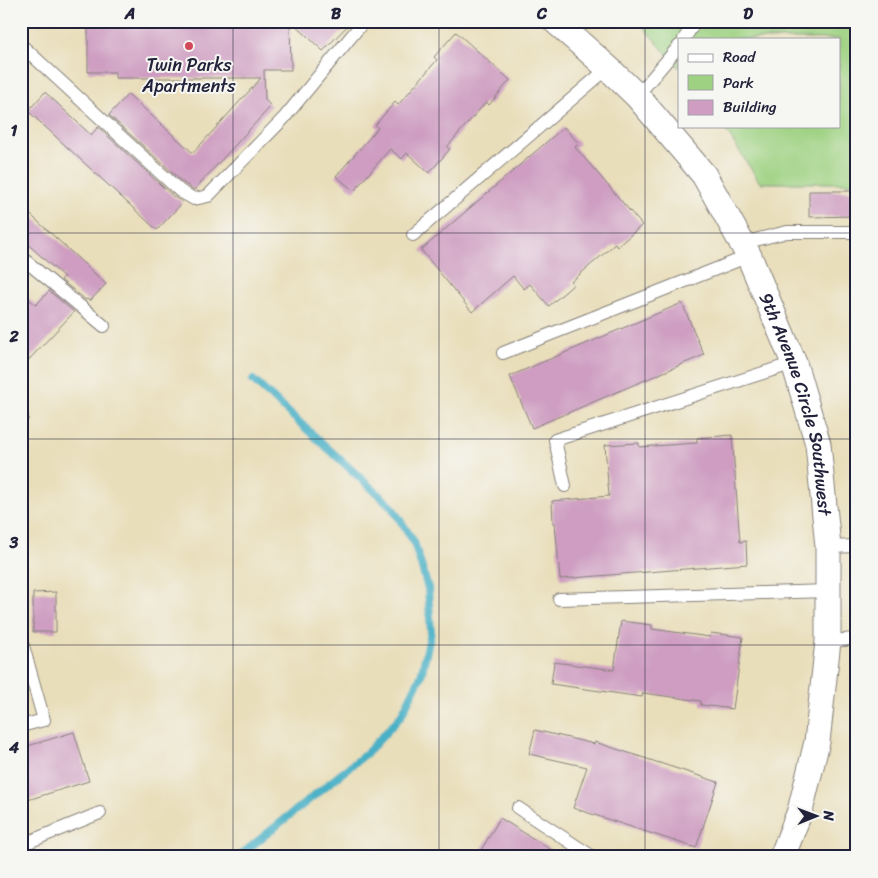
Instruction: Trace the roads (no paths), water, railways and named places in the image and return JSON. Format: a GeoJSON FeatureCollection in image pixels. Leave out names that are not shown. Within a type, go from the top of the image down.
{"type":"FeatureCollection","features":[{"type":"Feature","properties":{"kind":"street","name":"9th Avenue Circle Southwest"},"geometry":{"type":"LineString","coordinates":[[555,21],[637,96],[704,175],[746,250],[794,363],[818,444],[828,547],[828,641],[817,742],[800,811],[782,857]]}},
{"type":"Feature","properties":{"kind":"lane"},"geometry":{"type":"LineString","coordinates":[[21,45],[180,191],[194,199],[208,196],[284,118],[364,21]]}},
{"type":"Feature","properties":{"kind":"lane"},"geometry":{"type":"LineString","coordinates":[[685,38],[693,25],[693,21]]}},
{"type":"Feature","properties":{"kind":"lane"},"geometry":{"type":"LineString","coordinates":[[637,96],[678,47]]}},
{"type":"Feature","properties":{"kind":"lane"},"geometry":{"type":"LineString","coordinates":[[413,235],[608,68]]}},
{"type":"Feature","properties":{"kind":"lane"},"geometry":{"type":"LineString","coordinates":[[503,353],[787,232],[857,232]]}},
{"type":"Feature","properties":{"kind":"lane"},"geometry":{"type":"LineString","coordinates":[[21,257],[104,326]]}},
{"type":"Feature","properties":{"kind":"lane"},"geometry":{"type":"LineString","coordinates":[[565,486],[555,440],[794,363]]}},
{"type":"Feature","properties":{"kind":"lane"},"geometry":{"type":"LineString","coordinates":[[828,547],[857,546]]}},
{"type":"Feature","properties":{"kind":"lane"},"geometry":{"type":"LineString","coordinates":[[560,599],[828,590]]}},
{"type":"Feature","properties":{"kind":"lane"},"geometry":{"type":"LineString","coordinates":[[21,639],[44,720],[21,726]]}},
{"type":"Feature","properties":{"kind":"lane"},"geometry":{"type":"LineString","coordinates":[[828,641],[857,639]]}},
{"type":"Feature","properties":{"kind":"lane"},"geometry":{"type":"LineString","coordinates":[[518,808],[593,857]]}},
{"type":"Feature","properties":{"kind":"lane"},"geometry":{"type":"LineString","coordinates":[[21,845],[100,813]]}},
{"type":"Feature","properties":{"kind":"waterway"},"geometry":{"type":"LineString","coordinates":[[238,857],[367,753],[401,716],[421,676],[431,632],[428,588],[414,542],[391,506],[253,380]]}},
{"type":"Feature","properties":{"kind":"place","name":"Twin Parks Apartments"},"geometry":{"type":"Point","coordinates":[189,46]}}]}
